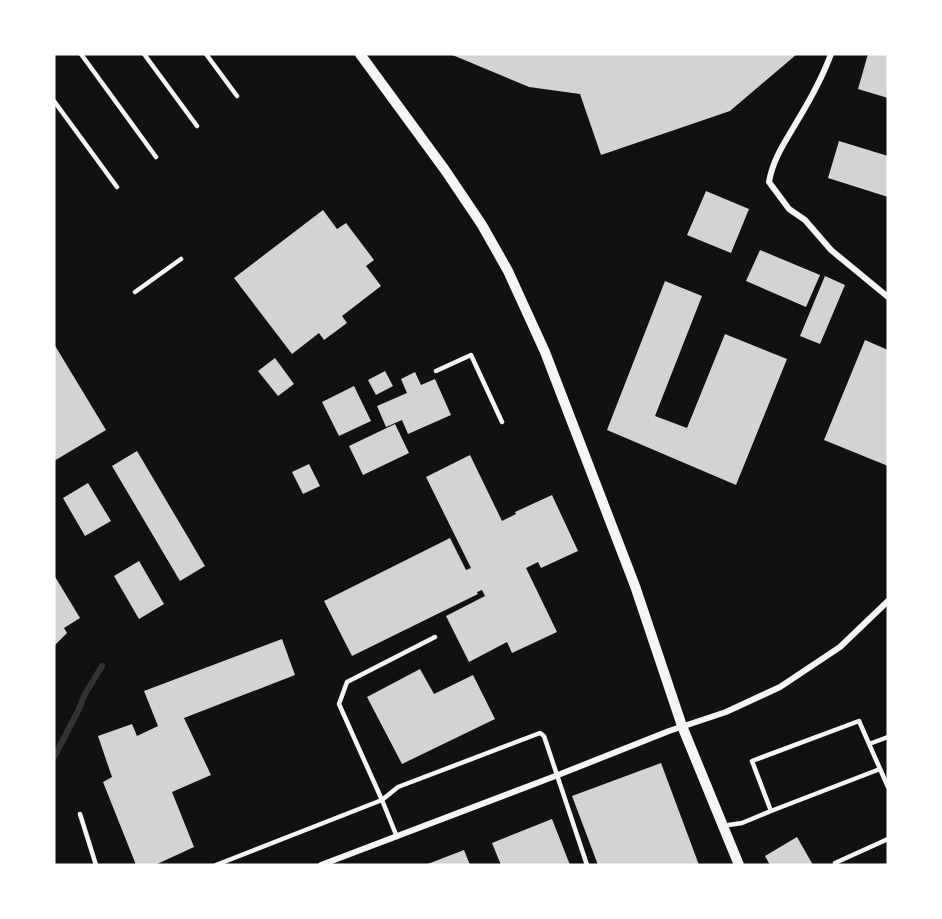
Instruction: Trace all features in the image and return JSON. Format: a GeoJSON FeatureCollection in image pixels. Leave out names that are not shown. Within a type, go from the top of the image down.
{"type":"FeatureCollection","features":[{"type":"Feature","properties":{"kind":"street"},"geometry":{"type":"LineString","coordinates":[[360,54],[477,217],[521,300],[545,352],[635,586],[682,726],[739,865]]}},
{"type":"Feature","properties":{"kind":"street"},"geometry":{"type":"LineString","coordinates":[[831,54],[807,104],[778,153],[771,171],[770,182],[789,209],[805,220],[831,250],[888,297]]}},
{"type":"Feature","properties":{"kind":"street"},"geometry":{"type":"LineString","coordinates":[[321,865],[682,726],[726,712],[780,687],[840,646],[888,601]]}},
{"type":"Feature","properties":{"kind":"lane"},"geometry":{"type":"LineString","coordinates":[[81,54],[156,157]]}},
{"type":"Feature","properties":{"kind":"lane"},"geometry":{"type":"LineString","coordinates":[[144,54],[197,126]]}},
{"type":"Feature","properties":{"kind":"lane"},"geometry":{"type":"LineString","coordinates":[[206,54],[237,96]]}},
{"type":"Feature","properties":{"kind":"lane"},"geometry":{"type":"LineString","coordinates":[[54,101],[117,187]]}},
{"type":"Feature","properties":{"kind":"lane"},"geometry":{"type":"LineString","coordinates":[[135,292],[181,259]]}},
{"type":"Feature","properties":{"kind":"lane"},"geometry":{"type":"LineString","coordinates":[[436,371],[471,355],[502,422]]}},
{"type":"Feature","properties":{"kind":"lane"},"geometry":{"type":"LineString","coordinates":[[397,837],[339,704],[346,681],[435,637]]}},
{"type":"Feature","properties":{"kind":"lane"},"geometry":{"type":"LineString","coordinates":[[771,811],[753,761],[859,721],[888,787]]}},
{"type":"Feature","properties":{"kind":"lane"},"geometry":{"type":"LineString","coordinates":[[216,865],[382,800],[398,788],[540,734],[544,736],[588,865]]}},
{"type":"Feature","properties":{"kind":"lane"},"geometry":{"type":"LineString","coordinates":[[869,744],[888,737]]}},
{"type":"Feature","properties":{"kind":"lane"},"geometry":{"type":"LineString","coordinates":[[722,826],[742,823],[880,769]]}},
{"type":"Feature","properties":{"kind":"lane"},"geometry":{"type":"LineString","coordinates":[[80,814],[96,865]]}},
{"type":"Feature","properties":{"kind":"lane"},"geometry":{"type":"LineString","coordinates":[[835,863],[888,839]]}},
{"type":"Feature","properties":{"kind":"building"},"geometry":{"type":"Polygon","coordinates":[[[450,54],[797,54],[730,111],[601,155],[580,94],[529,87],[450,54]]]}},
{"type":"Feature","properties":{"kind":"building"},"geometry":{"type":"Polygon","coordinates":[[[868,54],[888,54],[888,98],[858,89],[868,54]]]}},
{"type":"Feature","properties":{"kind":"building"},"geometry":{"type":"Polygon","coordinates":[[[839,141],[888,156],[888,197],[828,178],[839,141]]]}},
{"type":"Feature","properties":{"kind":"building"},"geometry":{"type":"Polygon","coordinates":[[[706,191],[749,209],[731,253],[687,235],[706,191]]]}},
{"type":"Feature","properties":{"kind":"building"},"geometry":{"type":"Polygon","coordinates":[[[323,210],[337,229],[346,223],[374,260],[366,266],[381,286],[342,316],[347,323],[324,340],[319,333],[292,354],[234,278],[323,210]]]}},
{"type":"Feature","properties":{"kind":"building"},"geometry":{"type":"Polygon","coordinates":[[[760,250],[820,275],[806,307],[746,281],[760,250]]]}},
{"type":"Feature","properties":{"kind":"building"},"geometry":{"type":"Polygon","coordinates":[[[825,276],[845,285],[820,344],[800,336],[825,276]]]}},
{"type":"Feature","properties":{"kind":"building"},"geometry":{"type":"Polygon","coordinates":[[[665,281],[702,296],[655,416],[687,428],[725,334],[787,359],[736,485],[607,430],[665,281]]]}},
{"type":"Feature","properties":{"kind":"building"},"geometry":{"type":"Polygon","coordinates":[[[865,340],[888,350],[888,466],[824,440],[865,340]]]}},
{"type":"Feature","properties":{"kind":"building"},"geometry":{"type":"Polygon","coordinates":[[[54,344],[106,430],[54,461],[54,344]]]}},
{"type":"Feature","properties":{"kind":"building"},"geometry":{"type":"Polygon","coordinates":[[[275,358],[294,384],[278,396],[258,371],[275,358]]]}},
{"type":"Feature","properties":{"kind":"building"},"geometry":{"type":"Polygon","coordinates":[[[385,371],[393,386],[376,395],[368,380],[385,371]]]}},
{"type":"Feature","properties":{"kind":"building"},"geometry":{"type":"Polygon","coordinates":[[[415,372],[421,385],[435,379],[451,415],[408,434],[402,420],[386,427],[377,406],[407,393],[401,379],[415,372]]]}},
{"type":"Feature","properties":{"kind":"building"},"geometry":{"type":"Polygon","coordinates":[[[354,386],[371,421],[339,436],[322,402],[354,386]]]}},
{"type":"Feature","properties":{"kind":"building"},"geometry":{"type":"Polygon","coordinates":[[[395,424],[409,453],[363,475],[349,446],[395,424]]]}},
{"type":"Feature","properties":{"kind":"building"},"geometry":{"type":"Polygon","coordinates":[[[137,451],[205,566],[180,581],[112,466],[137,451]]]}},
{"type":"Feature","properties":{"kind":"building"},"geometry":{"type":"Polygon","coordinates":[[[470,455],[502,521],[516,514],[515,512],[552,495],[578,551],[541,568],[538,562],[526,568],[557,632],[512,653],[507,642],[469,662],[446,616],[485,596],[482,590],[352,656],[324,601],[450,538],[466,570],[471,568],[426,477],[470,455]]]}},
{"type":"Feature","properties":{"kind":"building"},"geometry":{"type":"Polygon","coordinates":[[[309,464],[320,486],[303,494],[292,472],[309,464]]]}},
{"type":"Feature","properties":{"kind":"building"},"geometry":{"type":"Polygon","coordinates":[[[88,483],[111,521],[85,536],[63,498],[88,483]]]}},
{"type":"Feature","properties":{"kind":"building"},"geometry":{"type":"Polygon","coordinates":[[[139,561],[164,604],[139,619],[114,576],[139,561]]]}},
{"type":"Feature","properties":{"kind":"building"},"geometry":{"type":"Polygon","coordinates":[[[54,575],[80,618],[64,628],[67,633],[54,646],[54,575]]]}},
{"type":"Feature","properties":{"kind":"building"},"geometry":{"type":"Polygon","coordinates":[[[282,639],[295,675],[184,718],[211,775],[172,792],[194,847],[155,865],[136,865],[103,782],[112,777],[98,736],[132,724],[137,736],[158,726],[144,691],[282,639]]]}},
{"type":"Feature","properties":{"kind":"building"},"geometry":{"type":"Polygon","coordinates":[[[420,669],[434,694],[473,675],[495,719],[402,764],[367,697],[420,669]]]}},
{"type":"Feature","properties":{"kind":"building"},"geometry":{"type":"Polygon","coordinates":[[[661,763],[699,865],[598,865],[572,796],[661,763]]]}},
{"type":"Feature","properties":{"kind":"building"},"geometry":{"type":"Polygon","coordinates":[[[552,819],[570,865],[501,865],[492,843],[552,819]]]}},
{"type":"Feature","properties":{"kind":"building"},"geometry":{"type":"Polygon","coordinates":[[[797,837],[813,865],[770,865],[765,856],[797,837]]]}},
{"type":"Feature","properties":{"kind":"building"},"geometry":{"type":"Polygon","coordinates":[[[464,850],[470,865],[425,865],[464,850]]]}},
{"type":"Feature","properties":{"kind":"waterway"},"geometry":{"type":"LineString","coordinates":[[54,757],[85,694],[102,666]]}}]}
